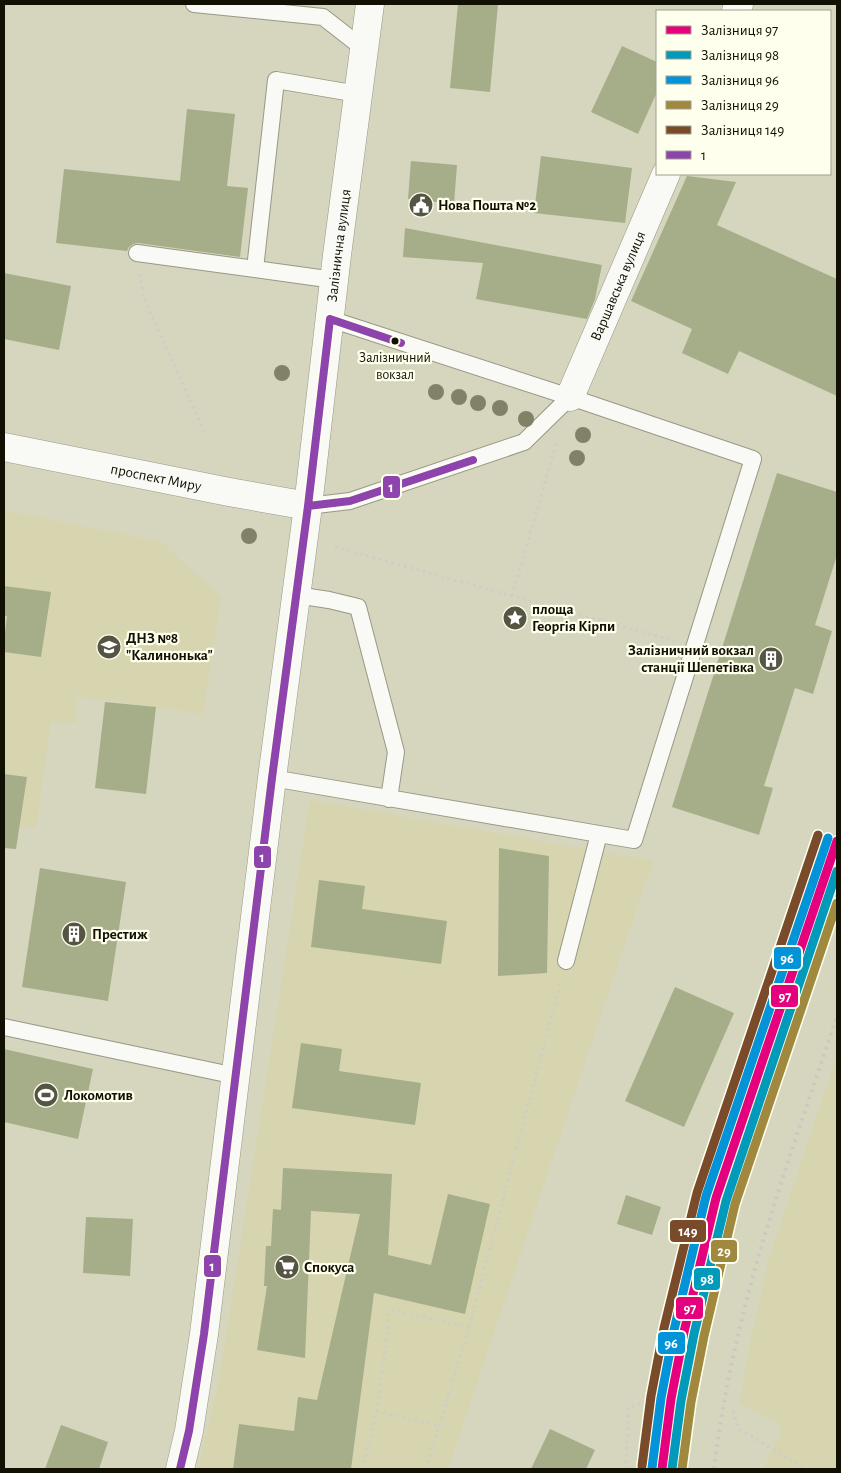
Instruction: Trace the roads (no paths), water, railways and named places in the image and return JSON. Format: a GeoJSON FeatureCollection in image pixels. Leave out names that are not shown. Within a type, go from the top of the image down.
{"type":"FeatureCollection","features":[{"type":"Feature","properties":{"kind":"street","name":"Залізнична вулиця"},"geometry":{"type":"LineString","coordinates":[[180,1469],[189,1431],[202,1344],[370,4]]}},
{"type":"Feature","properties":{"kind":"street","name":"Варшавська вулиця"},"geometry":{"type":"LineString","coordinates":[[570,397],[666,175]]}},
{"type":"Feature","properties":{"kind":"street","name":"проспект Миру"},"geometry":{"type":"LineString","coordinates":[[4,447],[308,506]]}},
{"type":"Feature","properties":{"kind":"lane"},"geometry":{"type":"LineString","coordinates":[[194,4],[323,17],[364,49]]}},
{"type":"Feature","properties":{"kind":"lane"},"geometry":{"type":"LineString","coordinates":[[255,269],[276,80],[358,94]]}},
{"type":"Feature","properties":{"kind":"lane"},"geometry":{"type":"LineString","coordinates":[[137,253],[334,280]]}},
{"type":"Feature","properties":{"kind":"lane"},"geometry":{"type":"LineString","coordinates":[[272,778],[634,840],[753,460],[570,397],[330,319]]}},
{"type":"Feature","properties":{"kind":"lane"},"geometry":{"type":"LineString","coordinates":[[308,506],[350,501],[524,442],[570,397]]}},
{"type":"Feature","properties":{"kind":"lane"},"geometry":{"type":"LineString","coordinates":[[296,595],[329,600],[358,608],[396,752],[389,799]]}},
{"type":"Feature","properties":{"kind":"lane"},"geometry":{"type":"LineString","coordinates":[[566,961],[599,834]]}},
{"type":"Feature","properties":{"kind":"lane"},"geometry":{"type":"LineString","coordinates":[[4,1027],[236,1076]]}},
{"type":"Feature","properties":{"kind":"railway"},"geometry":{"type":"LineString","coordinates":[[685,1469],[691,1403],[707,1314],[739,1194],[837,909]]}},
{"type":"Feature","properties":{"kind":"railway"},"geometry":{"type":"LineString","coordinates":[[714,1469],[722,1411],[755,1267],[837,1016]]}},
{"type":"Feature","properties":{"kind":"rail line","name":"149"},"geometry":{"type":"LineString","coordinates":[[642,1466],[651,1396],[664,1328],[697,1193],[818,835]]}},
{"type":"Feature","properties":{"kind":"rail line","name":"96"},"geometry":{"type":"LineString","coordinates":[[652,1468],[661,1398],[674,1330],[706,1196],[828,838]]}},
{"type":"Feature","properties":{"kind":"rail line","name":"97"},"geometry":{"type":"LineString","coordinates":[[662,1469],[671,1399],[684,1332],[716,1198],[837,841]]}},
{"type":"Feature","properties":{"kind":"rail line","name":"98"},"geometry":{"type":"LineString","coordinates":[[672,1469],[681,1401],[694,1334],[726,1201],[837,871]]}},
{"type":"Feature","properties":{"kind":"rail line","name":"29"},"geometry":{"type":"LineString","coordinates":[[682,1469],[691,1402],[704,1336],[735,1204],[837,903]]}},
{"type":"Feature","properties":{"kind":"place","name":"Нова Пошта №2"},"geometry":{"type":"Point","coordinates":[421,205]}},
{"type":"Feature","properties":{"kind":"place","name":"Залізничний вокзал"},"geometry":{"type":"Point","coordinates":[395,341]}},
{"type":"Feature","properties":{"kind":"place","name":"площа Георгія Кірпи"},"geometry":{"type":"Point","coordinates":[515,618]}},
{"type":"Feature","properties":{"kind":"place","name":"ДНЗ №8 \"Калинонька\""},"geometry":{"type":"Point","coordinates":[109,647]}},
{"type":"Feature","properties":{"kind":"place","name":"Залізничний вокзал станції Шепетівка"},"geometry":{"type":"Point","coordinates":[771,659]}},
{"type":"Feature","properties":{"kind":"place","name":"Престиж"},"geometry":{"type":"Point","coordinates":[74,934]}},
{"type":"Feature","properties":{"kind":"place","name":"Локомотив"},"geometry":{"type":"Point","coordinates":[46,1095]}},
{"type":"Feature","properties":{"kind":"place","name":"Спокуса"},"geometry":{"type":"Point","coordinates":[287,1267]}}]}
